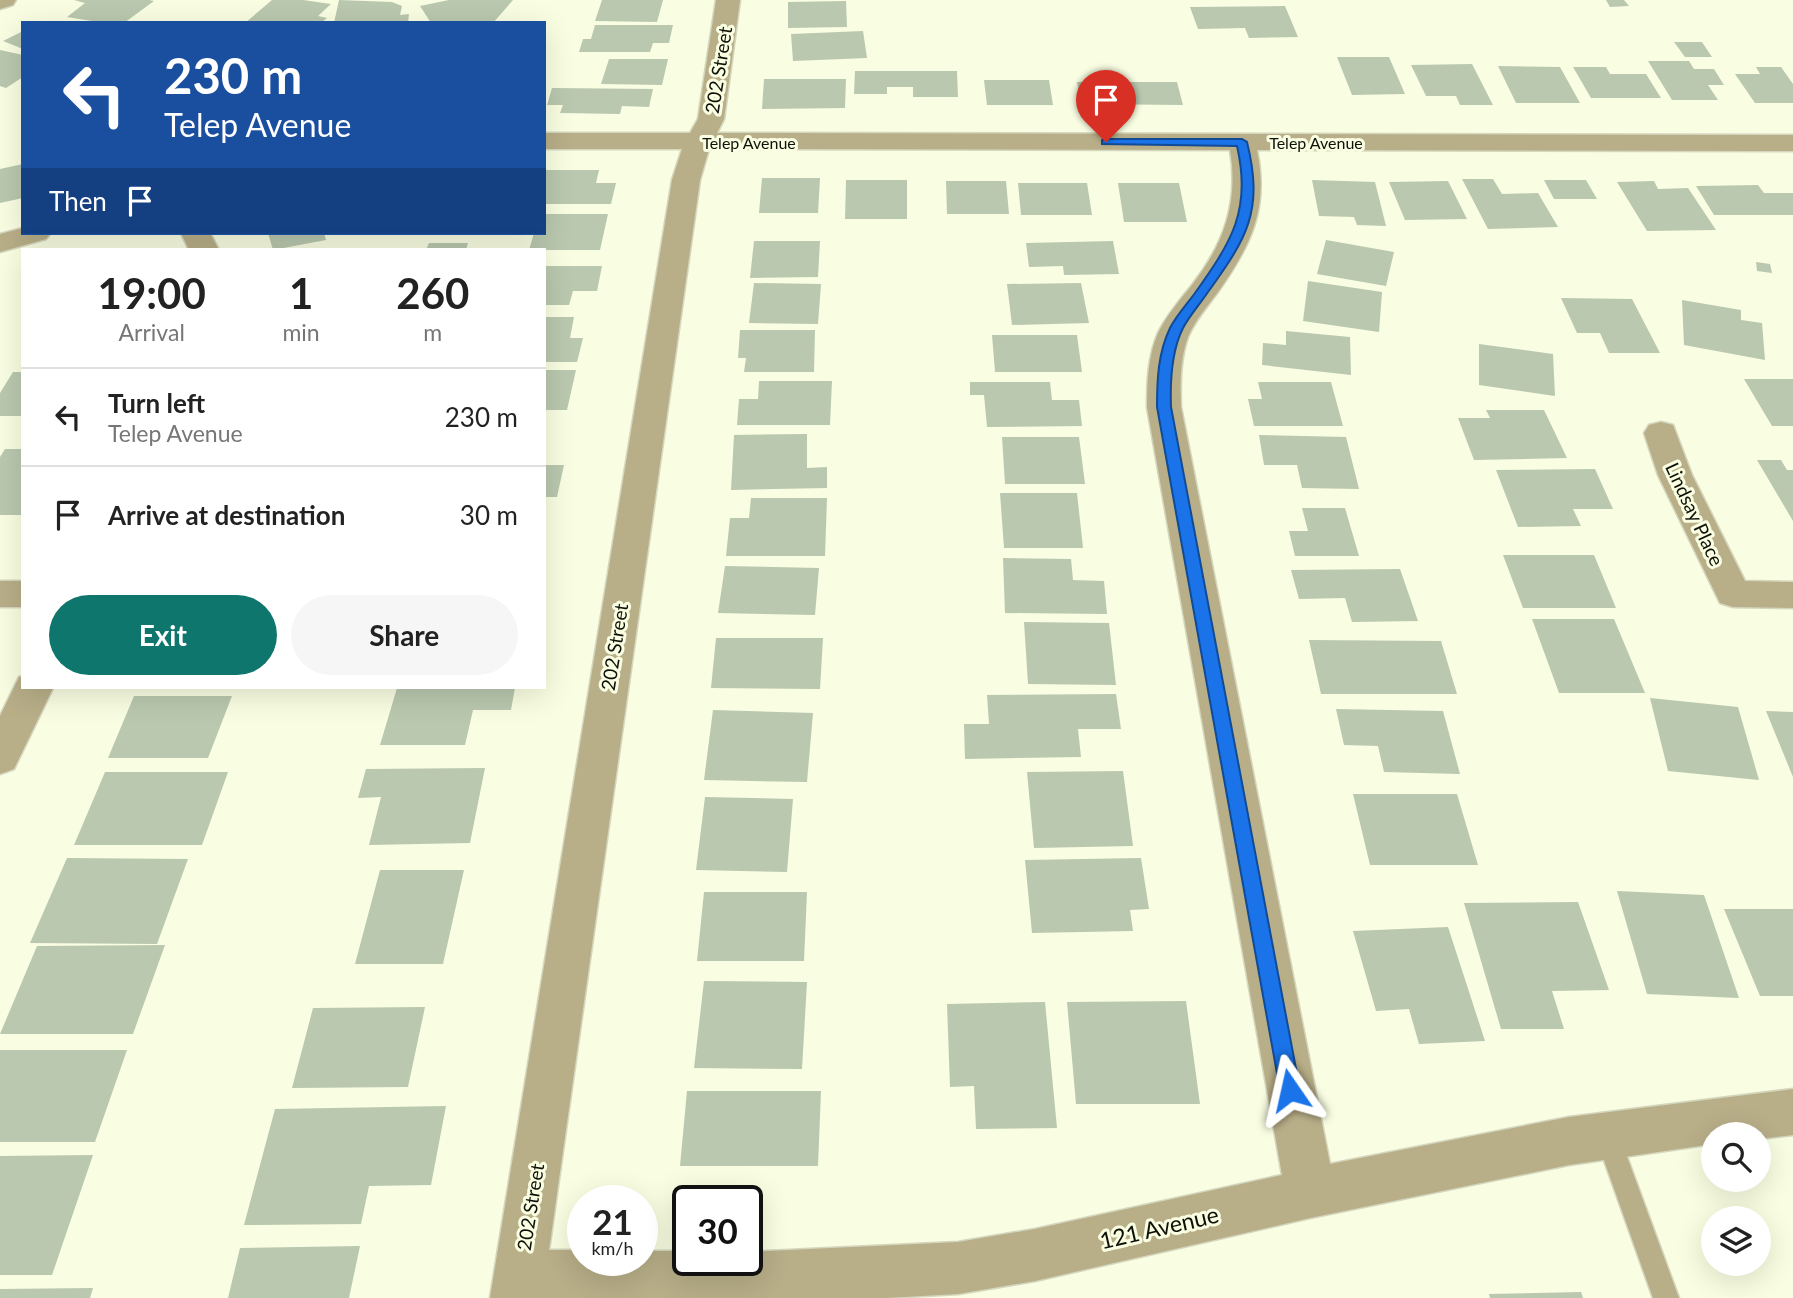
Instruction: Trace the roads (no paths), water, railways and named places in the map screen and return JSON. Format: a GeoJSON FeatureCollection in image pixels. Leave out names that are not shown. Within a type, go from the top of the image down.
{"type":"FeatureCollection","features":[{"type":"Feature","properties":{"kind":"street","name":"202 Street"},"geometry":{"type":"LineString","coordinates":[[518,1287],[668,289],[686,180],[710,119],[728,0]]}},
{"type":"Feature","properties":{"kind":"street","name":"Telep Avenue"},"geometry":{"type":"LineString","coordinates":[[546,141],[1793,143]]}},
{"type":"Feature","properties":{"kind":"street"},"geometry":{"type":"LineString","coordinates":[[1242,142],[1249,189],[1241,228],[1234,247],[1177,328],[1163,374],[1164,407],[1310,1193]]}},
{"type":"Feature","properties":{"kind":"street"},"geometry":{"type":"LineString","coordinates":[[0,243],[29,235]]}},
{"type":"Feature","properties":{"kind":"street","name":"Lindsay Place"},"geometry":{"type":"LineString","coordinates":[[1661,433],[1675,475],[1733,594],[1793,595]]}},
{"type":"Feature","properties":{"kind":"street"},"geometry":{"type":"LineString","coordinates":[[0,594],[21,594]]}},
{"type":"Feature","properties":{"kind":"street"},"geometry":{"type":"LineString","coordinates":[[0,758],[33,689]]}},
{"type":"Feature","properties":{"kind":"street","name":"121 Avenue"},"geometry":{"type":"LineString","coordinates":[[518,1287],[958,1268],[1035,1255],[1310,1193],[1607,1135],[1793,1112]]}},
{"type":"Feature","properties":{"kind":"lane"},"geometry":{"type":"LineString","coordinates":[[1607,1135],[1666,1298]]}}]}
